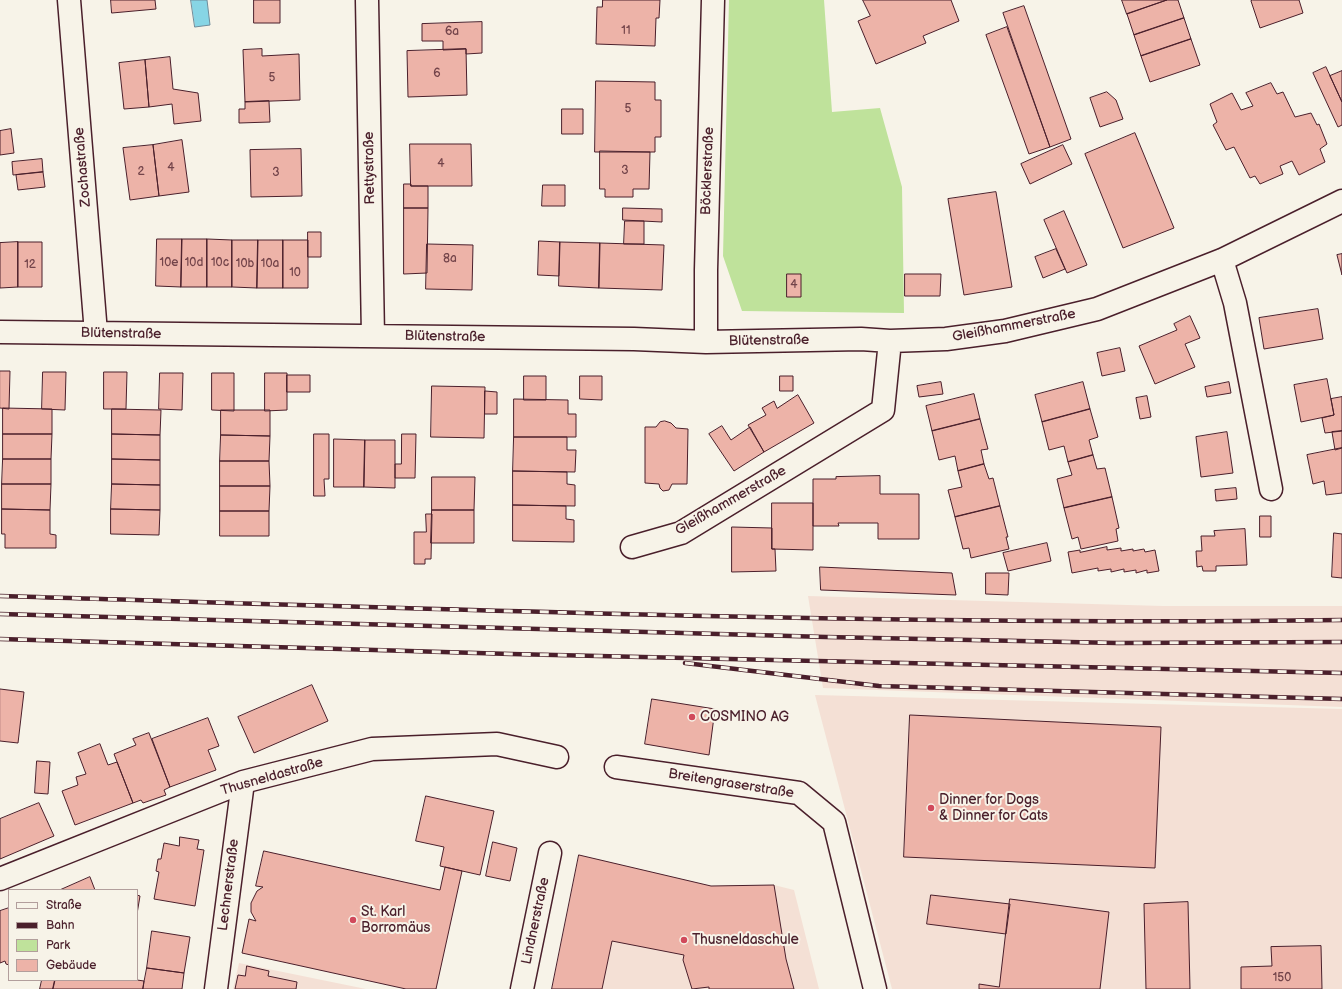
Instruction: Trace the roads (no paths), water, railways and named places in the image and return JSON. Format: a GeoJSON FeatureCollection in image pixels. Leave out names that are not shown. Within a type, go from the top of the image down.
{"type":"FeatureCollection","features":[{"type":"Feature","properties":{"kind":"street","name":"Zochastraße"},"geometry":{"type":"LineString","coordinates":[[69,0],[96,334]]}},
{"type":"Feature","properties":{"kind":"street","name":"Rettystraße"},"geometry":{"type":"LineString","coordinates":[[367,0],[373,336]]}},
{"type":"Feature","properties":{"kind":"street","name":"Böcklerstraße"},"geometry":{"type":"LineString","coordinates":[[706,342],[706,270],[713,0]]}},
{"type":"Feature","properties":{"kind":"street","name":"Gleißhammerstraße"},"geometry":{"type":"LineString","coordinates":[[632,546],[681,533],[883,410],[890,341],[946,339],[1005,331],[1097,309],[1222,260],[1342,201]]}},
{"type":"Feature","properties":{"kind":"street"},"geometry":{"type":"LineString","coordinates":[[1222,260],[1235,303],[1272,489]]}},
{"type":"Feature","properties":{"kind":"street","name":"Blütenstraße"},"geometry":{"type":"LineString","coordinates":[[0,332],[634,339],[706,342],[861,339],[890,341]]}},
{"type":"Feature","properties":{"kind":"street","name":"Thusneldastraße"},"geometry":{"type":"LineString","coordinates":[[0,879],[243,782],[372,749],[497,744],[557,757]]}},
{"type":"Feature","properties":{"kind":"street","name":"Breitengraserstraße"},"geometry":{"type":"LineString","coordinates":[[616,767],[799,793],[834,822],[875,989]]}},
{"type":"Feature","properties":{"kind":"street","name":"Lechnerstraße"},"geometry":{"type":"LineString","coordinates":[[216,989],[243,782]]}},
{"type":"Feature","properties":{"kind":"street","name":"Lindnerstraße"},"geometry":{"type":"LineString","coordinates":[[522,989],[550,853]]}},
{"type":"Feature","properties":{"kind":"water"},"geometry":{"type":"Polygon","coordinates":[[[191,0],[207,0],[210,25],[195,27],[191,0]]]}},
{"type":"Feature","properties":{"kind":"railway"},"geometry":{"type":"LineString","coordinates":[[0,596],[671,615],[1007,621],[1342,620]]}},
{"type":"Feature","properties":{"kind":"railway"},"geometry":{"type":"LineString","coordinates":[[0,614],[826,637],[1117,643],[1342,642]]}},
{"type":"Feature","properties":{"kind":"railway"},"geometry":{"type":"LineString","coordinates":[[0,639],[511,654],[1342,673]]}},
{"type":"Feature","properties":{"kind":"railway"},"geometry":{"type":"LineString","coordinates":[[685,663],[879,686],[1342,699]]}},
{"type":"Feature","properties":{"kind":"place","name":"COSMINO AG"},"geometry":{"type":"Point","coordinates":[692,717]}},
{"type":"Feature","properties":{"kind":"place","name":"Dinner for Dogs & Dinner for Cats"},"geometry":{"type":"Point","coordinates":[931,808]}},
{"type":"Feature","properties":{"kind":"place","name":"St. Karl Borromäus"},"geometry":{"type":"Point","coordinates":[353,920]}},
{"type":"Feature","properties":{"kind":"place","name":"Thusneldaschule"},"geometry":{"type":"Point","coordinates":[684,940]}}]}
